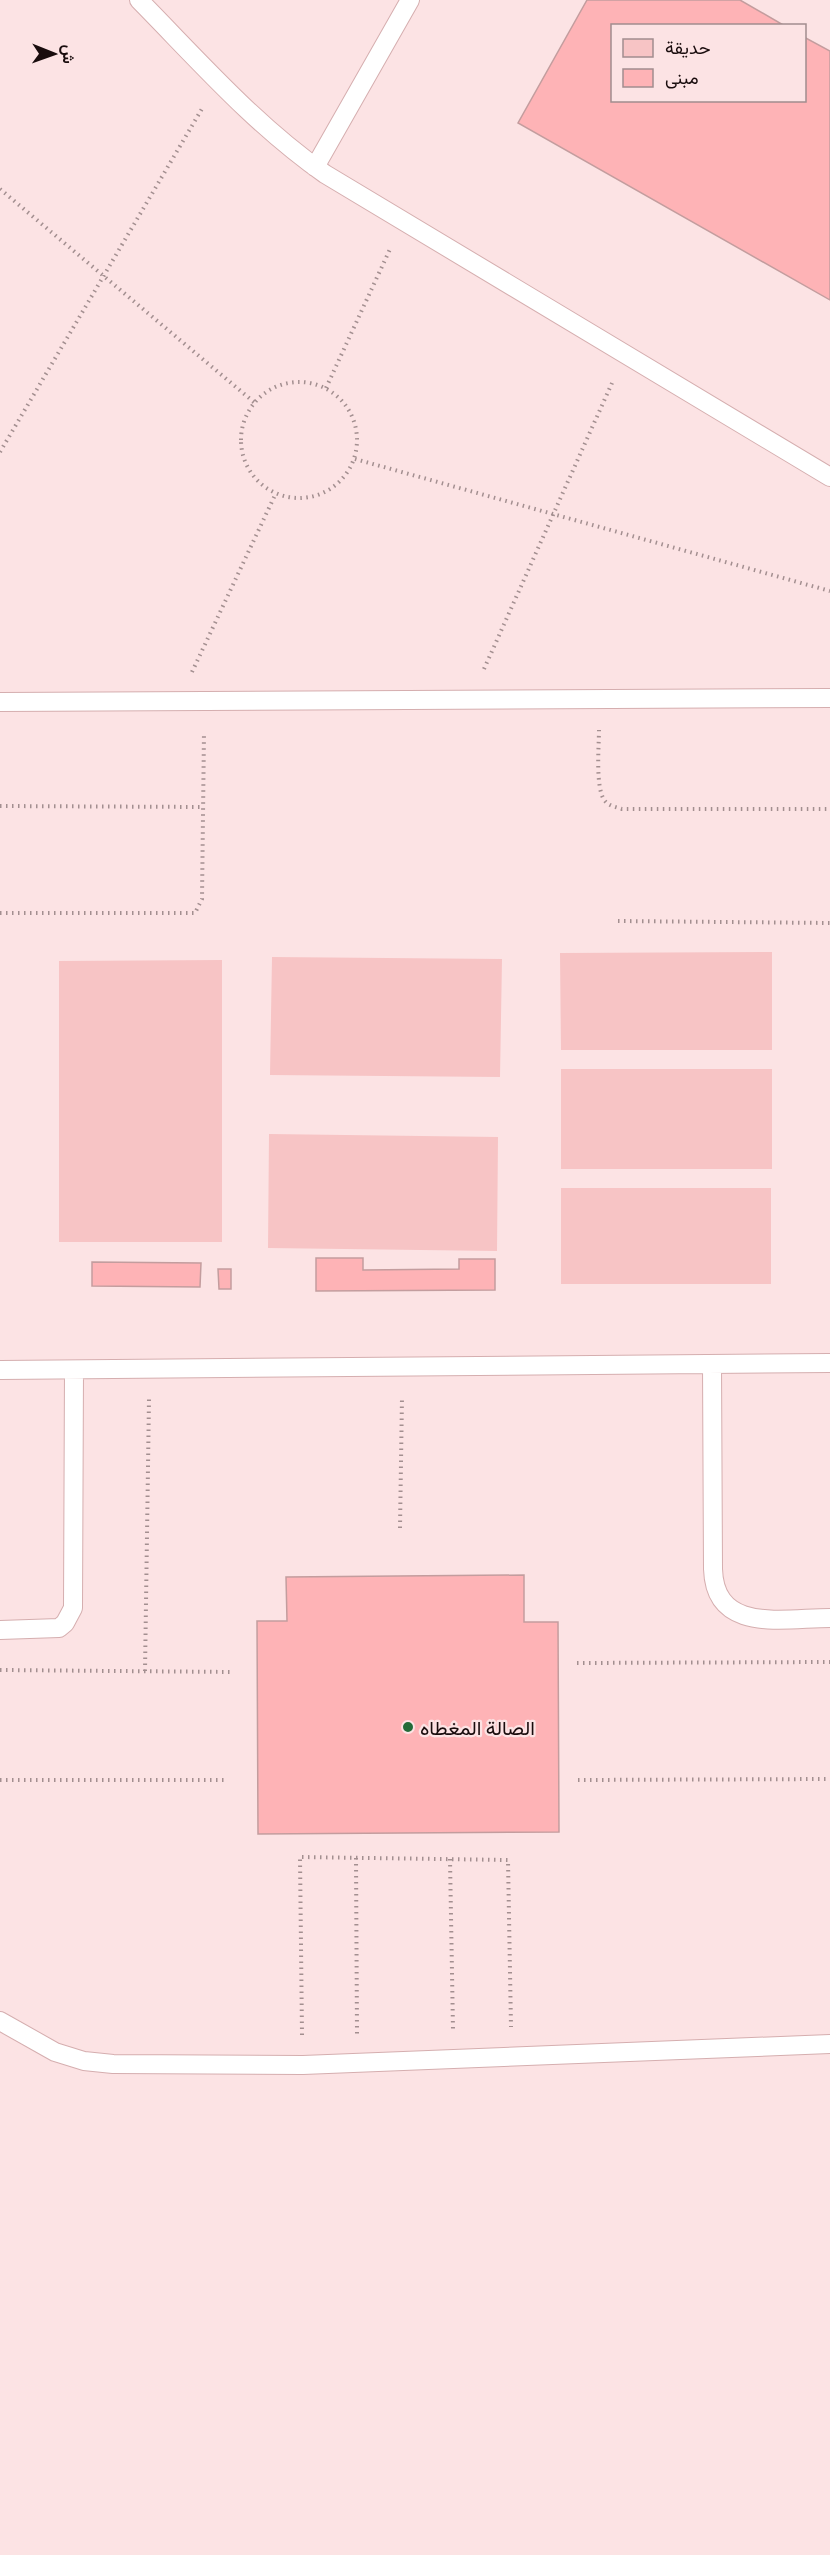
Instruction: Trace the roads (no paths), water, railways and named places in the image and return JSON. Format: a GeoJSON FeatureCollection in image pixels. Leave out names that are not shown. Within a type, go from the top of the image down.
{"type":"FeatureCollection","features":[{"type":"Feature","properties":{"kind":"lane"},"geometry":{"type":"LineString","coordinates":[[139,0],[247,110],[315,167],[830,477]]}},
{"type":"Feature","properties":{"kind":"lane"},"geometry":{"type":"LineString","coordinates":[[315,167],[410,0]]}},
{"type":"Feature","properties":{"kind":"lane"},"geometry":{"type":"LineString","coordinates":[[0,702],[830,698]]}},
{"type":"Feature","properties":{"kind":"lane"},"geometry":{"type":"LineString","coordinates":[[0,1370],[830,1363]]}},
{"type":"Feature","properties":{"kind":"lane"},"geometry":{"type":"LineString","coordinates":[[712,1364],[713,1583],[718,1597],[727,1608],[741,1616],[830,1618]]}},
{"type":"Feature","properties":{"kind":"lane"},"geometry":{"type":"LineString","coordinates":[[0,1630],[58,1628],[65,1623],[73,1608],[74,1370]]}},
{"type":"Feature","properties":{"kind":"lane"},"geometry":{"type":"LineString","coordinates":[[0,2020],[54,2052],[84,2061],[113,2064],[303,2065],[830,2044]]}},
{"type":"Feature","properties":{"kind":"place","name":"الصالة المغطاه"},"geometry":{"type":"Point","coordinates":[408,1727]}}]}
